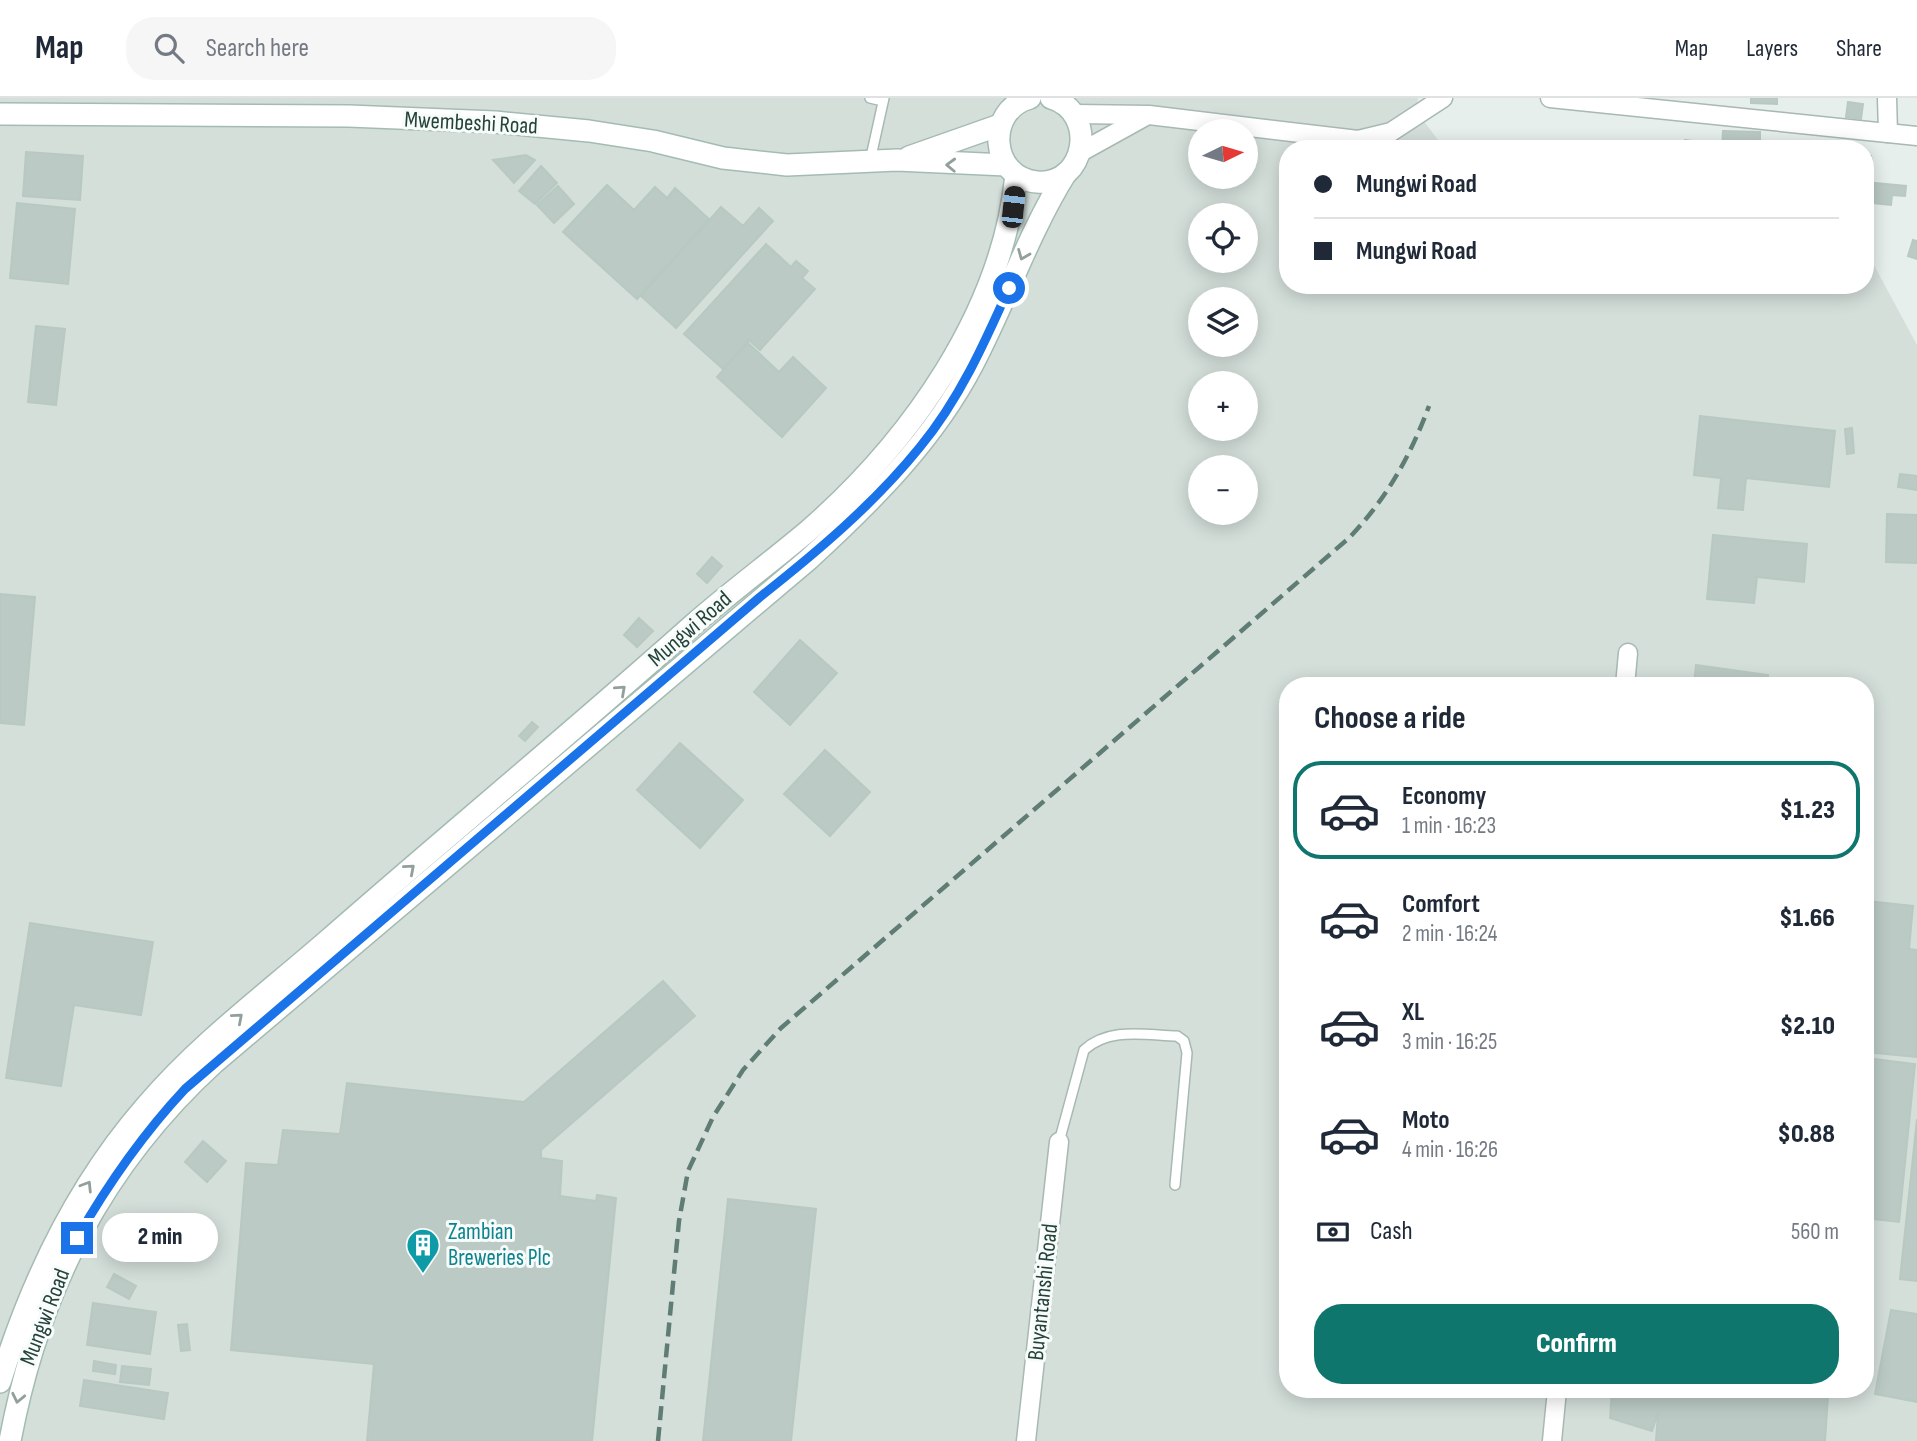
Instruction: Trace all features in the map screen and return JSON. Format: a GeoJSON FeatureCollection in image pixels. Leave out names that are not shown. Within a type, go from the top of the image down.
{"type":"FeatureCollection","features":[{"type":"Feature","properties":{"kind":"main road"},"geometry":{"type":"LineString","coordinates":[[897,160],[1000,125],[1014,105],[1030,98]]}},
{"type":"Feature","properties":{"kind":"main road"},"geometry":{"type":"LineString","coordinates":[[1065,104],[1080,125],[1081,152]]}},
{"type":"Feature","properties":{"kind":"main road","name":"Mwembeshi Road"},"geometry":{"type":"LineString","coordinates":[[0,114],[349,116],[495,122],[602,133],[723,158],[787,165],[897,160]]}},
{"type":"Feature","properties":{"kind":"main road","name":"Mungwi Road"},"geometry":{"type":"LineString","coordinates":[[7,1439],[25,1366],[59,1275],[107,1187],[155,1122],[215,1062],[604,719],[834,507],[920,412],[944,377],[992,271],[1011,217],[1011,170],[998,146],[1000,125]]}},
{"type":"Feature","properties":{"kind":"main road","name":"Mungwi Road"},"geometry":{"type":"LineString","coordinates":[[0,1382],[28,1301],[74,1207],[97,1169],[145,1107],[209,1043],[443,839],[604,719],[809,559],[857,514],[921,446],[972,366],[1034,228],[1081,152]]}},
{"type":"Feature","properties":{"kind":"main road"},"geometry":{"type":"LineString","coordinates":[[897,160],[1011,170],[1026,180],[1047,181],[1066,173]]}},
{"type":"Feature","properties":{"kind":"street"},"geometry":{"type":"LineString","coordinates":[[1065,104],[1358,140],[1391,132],[1443,98]]}},
{"type":"Feature","properties":{"kind":"street"},"geometry":{"type":"LineString","coordinates":[[1550,98],[1917,136]]}},
{"type":"Feature","properties":{"kind":"street"},"geometry":{"type":"LineString","coordinates":[[1887,98],[1888,133]]}},
{"type":"Feature","properties":{"kind":"street"},"geometry":{"type":"LineString","coordinates":[[1081,152],[1149,115]]}},
{"type":"Feature","properties":{"kind":"street"},"geometry":{"type":"LineString","coordinates":[[1626,677],[1628,653]]}},
{"type":"Feature","properties":{"kind":"street","name":"Buyantanshi Road"},"geometry":{"type":"LineString","coordinates":[[1026,1441],[1059,1142]]}},
{"type":"Feature","properties":{"kind":"street"},"geometry":{"type":"LineString","coordinates":[[1552,1441],[1556,1398]]}},
{"type":"Feature","properties":{"kind":"lane"},"geometry":{"type":"LineString","coordinates":[[870,98],[883,100],[870,162]]}},
{"type":"Feature","properties":{"kind":"lane"},"geometry":{"type":"LineString","coordinates":[[1059,1142],[1084,1050],[1094,1040],[1107,1034],[1177,1036],[1184,1041],[1186,1053],[1175,1185]]}},
{"type":"Feature","properties":{"kind":"shaded area"},"geometry":{"type":"Polygon","coordinates":[[[0,98],[1418,98],[1416,111],[1438,140],[1279,140],[1279,294],[1874,294],[1874,265],[1917,345],[1917,1441],[0,1441],[0,98]]]}},
{"type":"Feature","properties":{"kind":"building"},"geometry":{"type":"Polygon","coordinates":[[[1751,98],[1777,98],[1777,104],[1751,103],[1751,98]]]}},
{"type":"Feature","properties":{"kind":"building"},"geometry":{"type":"Polygon","coordinates":[[[1848,102],[1863,104],[1861,119],[1846,117],[1848,102]]]}},
{"type":"Feature","properties":{"kind":"building"},"geometry":{"type":"Polygon","coordinates":[[[1723,131],[1760,132],[1760,140],[1722,140],[1723,131]]]}},
{"type":"Feature","properties":{"kind":"building"},"geometry":{"type":"Polygon","coordinates":[[[26,152],[83,156],[80,200],[23,196],[26,152]]]}},
{"type":"Feature","properties":{"kind":"building"},"geometry":{"type":"Polygon","coordinates":[[[526,155],[535,160],[514,183],[493,160],[526,155]]]}},
{"type":"Feature","properties":{"kind":"building"},"geometry":{"type":"Polygon","coordinates":[[[541,166],[557,183],[535,204],[519,191],[541,166]]]}},
{"type":"Feature","properties":{"kind":"building"},"geometry":{"type":"Polygon","coordinates":[[[1875,183],[1906,186],[1905,196],[1892,195],[1891,205],[1874,203],[1875,183]]]}},
{"type":"Feature","properties":{"kind":"building"},"geometry":{"type":"Polygon","coordinates":[[[607,185],[634,210],[655,187],[667,198],[675,188],[709,219],[637,299],[563,232],[607,185]]]}},
{"type":"Feature","properties":{"kind":"building"},"geometry":{"type":"Polygon","coordinates":[[[558,186],[574,204],[554,223],[537,205],[558,186]]]}},
{"type":"Feature","properties":{"kind":"building"},"geometry":{"type":"Polygon","coordinates":[[[17,203],[75,209],[68,284],[10,278],[17,203]]]}},
{"type":"Feature","properties":{"kind":"building"},"geometry":{"type":"Polygon","coordinates":[[[721,207],[743,226],[759,208],[773,221],[676,328],[641,296],[721,207]]]}},
{"type":"Feature","properties":{"kind":"building"},"geometry":{"type":"Polygon","coordinates":[[[1913,240],[1917,241],[1917,259],[1908,256],[1913,240]]]}},
{"type":"Feature","properties":{"kind":"building"},"geometry":{"type":"Polygon","coordinates":[[[766,244],[791,267],[796,261],[808,271],[802,278],[815,289],[760,350],[749,340],[723,369],[684,334],[766,244]]]}},
{"type":"Feature","properties":{"kind":"building"},"geometry":{"type":"Polygon","coordinates":[[[36,326],[65,329],[56,405],[28,402],[36,326]]]}},
{"type":"Feature","properties":{"kind":"building"},"geometry":{"type":"Polygon","coordinates":[[[748,343],[779,372],[793,357],[826,388],[782,437],[717,377],[748,343]]]}},
{"type":"Feature","properties":{"kind":"building"},"geometry":{"type":"Polygon","coordinates":[[[1700,416],[1835,431],[1829,487],[1746,478],[1743,510],[1718,508],[1721,478],[1694,475],[1700,416]]]}},
{"type":"Feature","properties":{"kind":"building"},"geometry":{"type":"Polygon","coordinates":[[[1852,428],[1854,453],[1847,454],[1845,429],[1852,428]]]}},
{"type":"Feature","properties":{"kind":"building"},"geometry":{"type":"Polygon","coordinates":[[[1900,474],[1917,476],[1917,490],[1898,487],[1900,474]]]}},
{"type":"Feature","properties":{"kind":"building"},"geometry":{"type":"Polygon","coordinates":[[[1887,514],[1917,515],[1917,563],[1886,562],[1887,514]]]}},
{"type":"Feature","properties":{"kind":"building"},"geometry":{"type":"Polygon","coordinates":[[[1713,535],[1807,544],[1804,582],[1757,577],[1754,603],[1707,599],[1713,535]]]}},
{"type":"Feature","properties":{"kind":"building"},"geometry":{"type":"Polygon","coordinates":[[[712,557],[722,566],[707,583],[697,574],[712,557]]]}},
{"type":"Feature","properties":{"kind":"building"},"geometry":{"type":"Polygon","coordinates":[[[0,594],[35,597],[24,725],[0,723],[0,594]]]}},
{"type":"Feature","properties":{"kind":"building"},"geometry":{"type":"Polygon","coordinates":[[[639,618],[653,631],[637,647],[624,635],[639,618]]]}},
{"type":"Feature","properties":{"kind":"building"},"geometry":{"type":"Polygon","coordinates":[[[800,640],[837,673],[790,725],[754,692],[800,640]]]}},
{"type":"Feature","properties":{"kind":"building"},"geometry":{"type":"Polygon","coordinates":[[[1696,665],[1768,675],[1768,677],[1695,677],[1696,665]]]}},
{"type":"Feature","properties":{"kind":"building"},"geometry":{"type":"Polygon","coordinates":[[[532,722],[538,727],[525,741],[519,736],[532,722]]]}},
{"type":"Feature","properties":{"kind":"building"},"geometry":{"type":"Polygon","coordinates":[[[680,743],[743,800],[700,848],[637,790],[680,743]]]}},
{"type":"Feature","properties":{"kind":"building"},"geometry":{"type":"Polygon","coordinates":[[[825,750],[870,792],[830,836],[784,794],[825,750]]]}},
{"type":"Feature","properties":{"kind":"building"},"geometry":{"type":"Polygon","coordinates":[[[1874,902],[1913,906],[1909,949],[1917,950],[1916,1057],[1874,1053],[1874,902]]]}},
{"type":"Feature","properties":{"kind":"building"},"geometry":{"type":"Polygon","coordinates":[[[30,923],[153,942],[141,1015],[74,1005],[61,1086],[6,1078],[30,923]]]}},
{"type":"Feature","properties":{"kind":"building","name":"Zambian Breweries Plc"},"geometry":{"type":"Polygon","coordinates":[[[663,981],[695,1016],[541,1150],[541,1158],[562,1161],[560,1196],[596,1201],[597,1195],[616,1198],[592,1441],[367,1441],[374,1364],[231,1350],[246,1163],[278,1165],[283,1130],[340,1134],[347,1083],[524,1102],[663,981]]]}},
{"type":"Feature","properties":{"kind":"building"},"geometry":{"type":"Polygon","coordinates":[[[1874,1059],[1915,1064],[1899,1222],[1874,1219],[1874,1059]]]}},
{"type":"Feature","properties":{"kind":"building"},"geometry":{"type":"Polygon","coordinates":[[[1917,1119],[1917,1281],[1900,1279],[1917,1119]]]}},
{"type":"Feature","properties":{"kind":"building"},"geometry":{"type":"Polygon","coordinates":[[[203,1141],[226,1161],[207,1182],[185,1162],[203,1141]]]}},
{"type":"Feature","properties":{"kind":"building"},"geometry":{"type":"Polygon","coordinates":[[[728,1199],[816,1209],[791,1441],[703,1441],[728,1199]]]}},
{"type":"Feature","properties":{"kind":"building"},"geometry":{"type":"Polygon","coordinates":[[[114,1274],[136,1286],[129,1299],[107,1287],[114,1274]]]}},
{"type":"Feature","properties":{"kind":"building"},"geometry":{"type":"Polygon","coordinates":[[[93,1303],[156,1312],[150,1354],[87,1345],[93,1303]]]}},
{"type":"Feature","properties":{"kind":"building"},"geometry":{"type":"Polygon","coordinates":[[[1891,1310],[1917,1314],[1917,1402],[1875,1394],[1891,1310]]]}},
{"type":"Feature","properties":{"kind":"building"},"geometry":{"type":"Polygon","coordinates":[[[187,1324],[190,1350],[181,1351],[178,1325],[187,1324]]]}},
{"type":"Feature","properties":{"kind":"building"},"geometry":{"type":"Polygon","coordinates":[[[94,1361],[116,1365],[115,1374],[93,1371],[94,1361]]]}},
{"type":"Feature","properties":{"kind":"building"},"geometry":{"type":"Polygon","coordinates":[[[122,1366],[151,1369],[149,1385],[120,1382],[122,1366]]]}},
{"type":"Feature","properties":{"kind":"building"},"geometry":{"type":"Polygon","coordinates":[[[84,1380],[168,1393],[164,1419],[80,1406],[84,1380]]]}},
{"type":"Feature","properties":{"kind":"building"},"geometry":{"type":"Polygon","coordinates":[[[1611,1398],[1828,1398],[1825,1441],[1656,1441],[1658,1413],[1652,1431],[1610,1418],[1611,1398]]]}},
{"type":"Feature","properties":{"kind":"railway"},"geometry":{"type":"LineString","coordinates":[[658,1441],[679,1221],[688,1171],[713,1117],[743,1070],[781,1028],[1349,538],[1375,508],[1396,476],[1414,443],[1429,406]]}},
{"type":"Feature","properties":{"kind":"place","name":"Zambian Breweries Plc"},"geometry":{"type":"Point","coordinates":[423,1275]}},
{"type":"Feature","properties":{"kind":"route"},"geometry":{"type":"LineString","coordinates":[[77,1238],[132,1151],[185,1089],[760,597],[809,559],[884,487],[921,446],[947,409],[972,366],[1009,288]]}}]}
